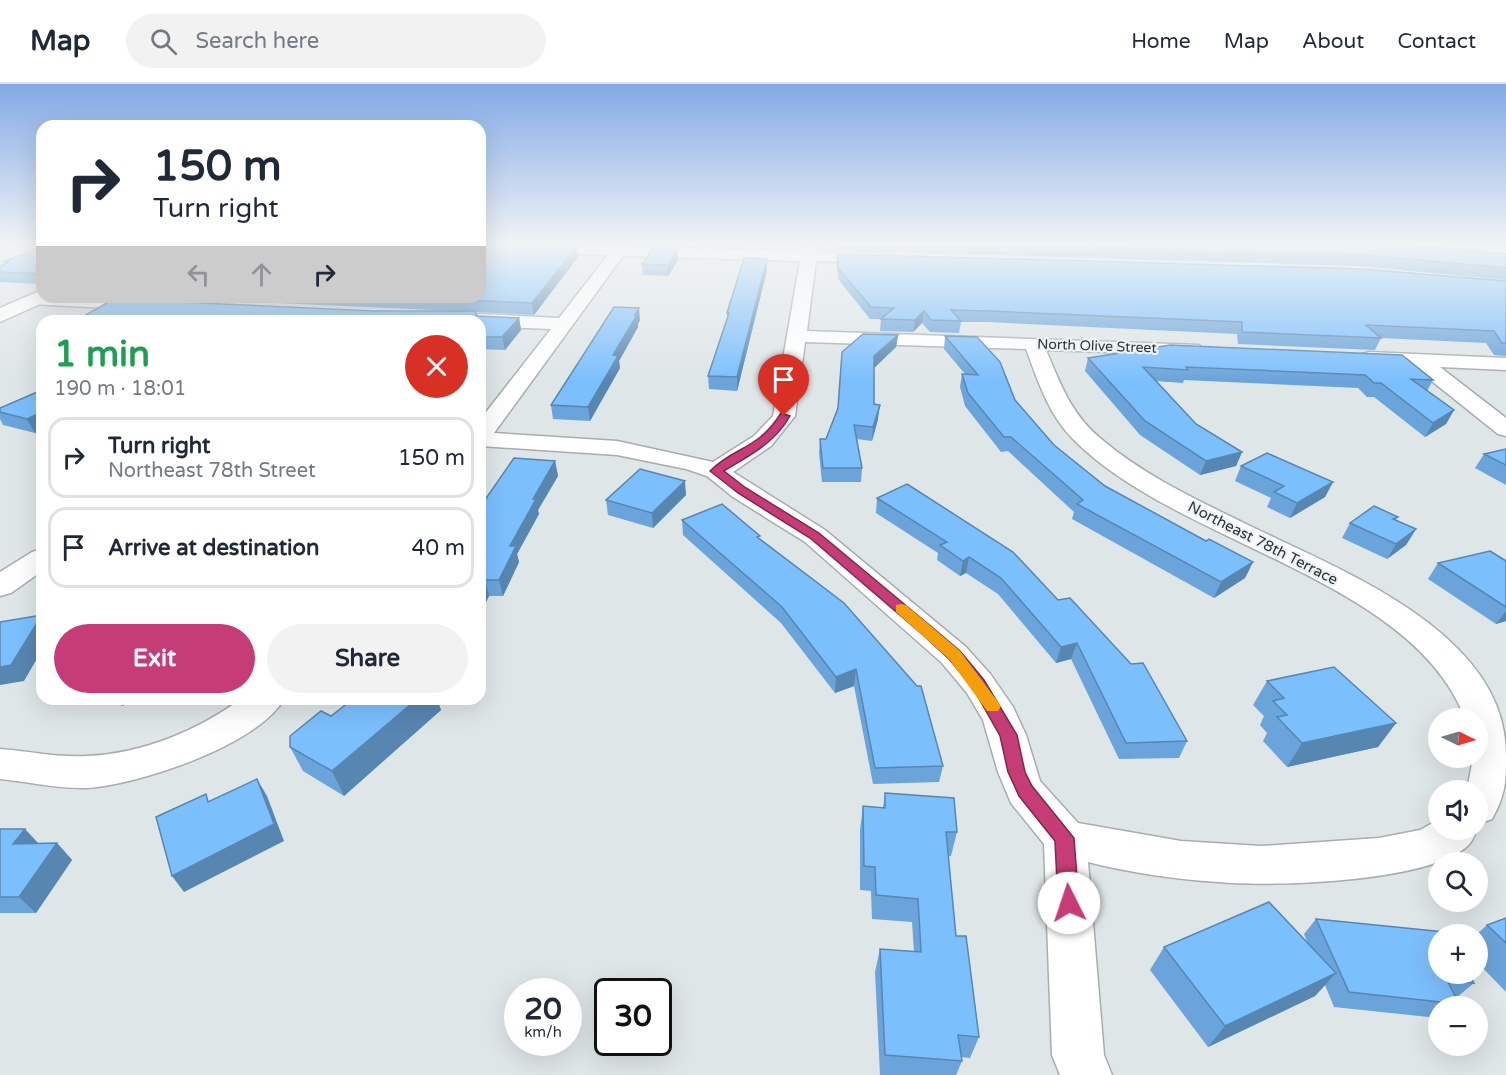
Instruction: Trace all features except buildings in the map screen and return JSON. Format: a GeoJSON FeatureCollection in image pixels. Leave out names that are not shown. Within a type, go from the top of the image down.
{"type":"FeatureCollection","features":[{"type":"Feature","properties":{"kind":"street"},"geometry":{"type":"LineString","coordinates":[[486,430],[591,289]]}},
{"type":"Feature","properties":{"kind":"street"},"geometry":{"type":"LineString","coordinates":[[716,471],[764,442],[777,429],[784,416],[804,289]]}},
{"type":"Feature","properties":{"kind":"street"},"geometry":{"type":"LineString","coordinates":[[0,316],[36,299]]}},
{"type":"Feature","properties":{"kind":"street"},"geometry":{"type":"LineString","coordinates":[[117,303],[164,306]]}},
{"type":"Feature","properties":{"kind":"street"},"geometry":{"type":"LineString","coordinates":[[486,320],[565,324]]}},
{"type":"Feature","properties":{"kind":"street","name":"North Olive Street"},"geometry":{"type":"LineString","coordinates":[[796,336],[1215,350]]}},
{"type":"Feature","properties":{"kind":"street","name":"Northeast 78th Terrace"},"geometry":{"type":"LineString","coordinates":[[1033,343],[1058,406],[1091,443],[1156,488],[1363,594],[1419,633],[1464,679],[1500,746]]}},
{"type":"Feature","properties":{"kind":"street"},"geometry":{"type":"LineString","coordinates":[[1351,357],[1506,364]]}},
{"type":"Feature","properties":{"kind":"street"},"geometry":{"type":"LineString","coordinates":[[1419,361],[1506,429]]}},
{"type":"Feature","properties":{"kind":"street"},"geometry":{"type":"LineString","coordinates":[[486,438],[617,448],[692,463],[716,471],[742,491],[815,536],[954,655],[979,684],[1000,717],[1008,735],[1017,772],[1025,791],[1065,838],[1114,851],[1188,861],[1278,865],[1352,861],[1403,853],[1443,840]]}},
{"type":"Feature","properties":{"kind":"street"},"geometry":{"type":"LineString","coordinates":[[0,586],[36,562]]}},
{"type":"Feature","properties":{"kind":"street"},"geometry":{"type":"LineString","coordinates":[[0,764],[86,772],[139,762],[193,743],[230,724],[257,705]]}},
{"type":"Feature","properties":{"kind":"street"},"geometry":{"type":"LineString","coordinates":[[1488,787],[1500,746]]}},
{"type":"Feature","properties":{"kind":"street"},"geometry":{"type":"LineString","coordinates":[[1065,838],[1078,1055],[1086,1075]]}},
{"type":"Feature","properties":{"kind":"slow traffic"},"geometry":{"type":"LineString","coordinates":[[901,609],[954,655],[979,684],[993,706]]}},
{"type":"Feature","properties":{"kind":"route"},"geometry":{"type":"LineString","coordinates":[[784,416],[777,429],[764,442],[716,471],[742,491],[815,536],[928,631],[954,655],[979,684],[1000,717],[1008,735],[1017,772],[1025,791],[1065,838],[1069,903]]}}]}
